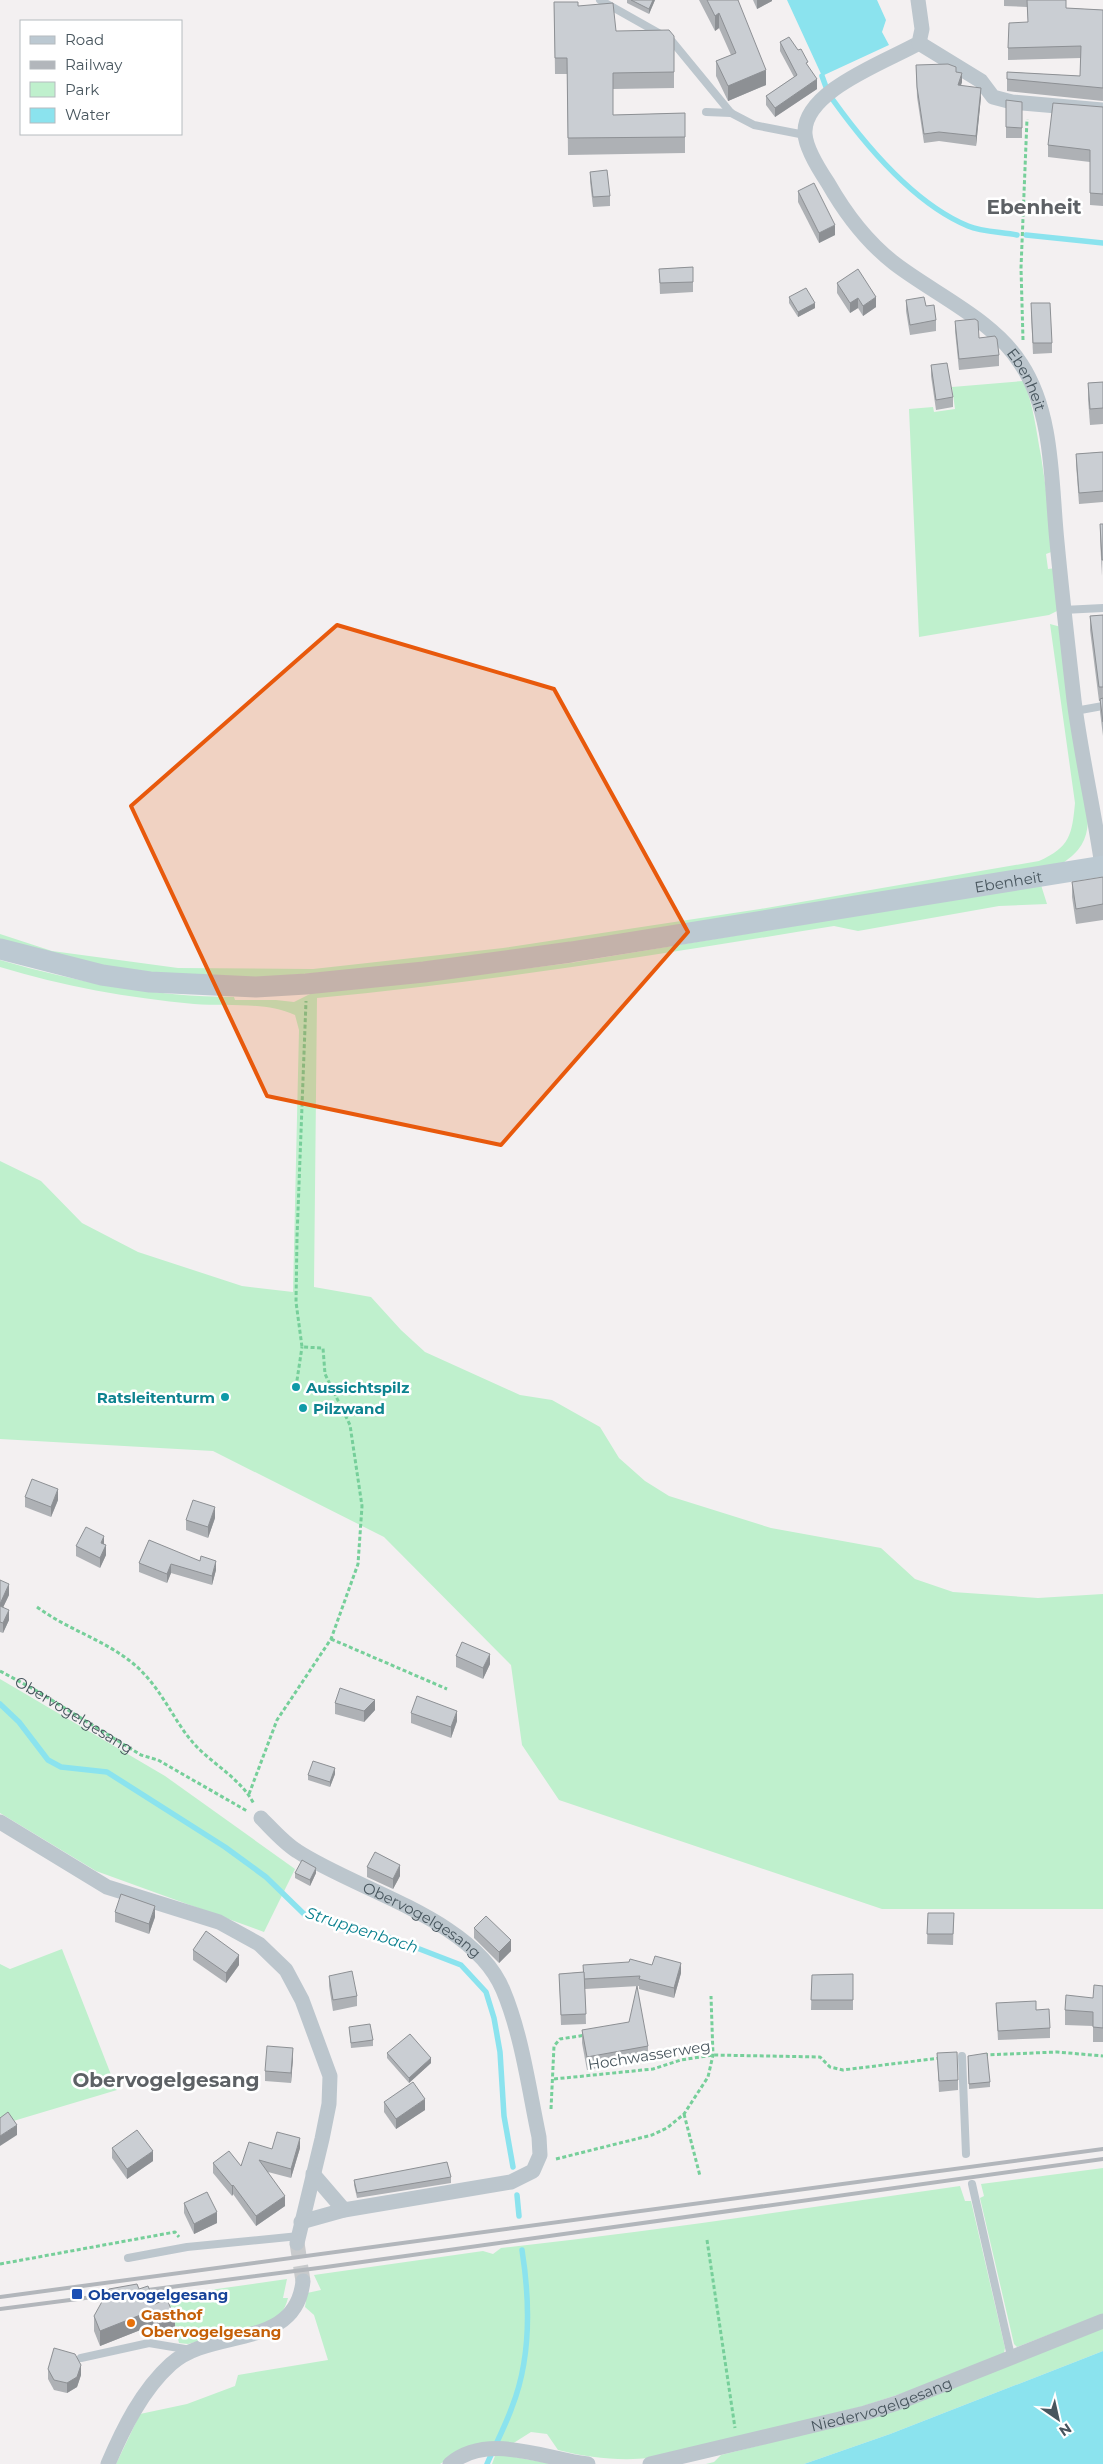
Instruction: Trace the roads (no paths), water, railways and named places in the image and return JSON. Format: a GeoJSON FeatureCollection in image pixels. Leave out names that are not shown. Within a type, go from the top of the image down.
{"type":"FeatureCollection","features":[{"type":"Feature","properties":{"kind":"main road","name":"Ebenheit"},"geometry":{"type":"LineString","coordinates":[[0,949],[102,975],[150,982],[256,987],[306,984],[424,972],[571,952],[1102,866]]}},
{"type":"Feature","properties":{"kind":"street"},"geometry":{"type":"LineString","coordinates":[[918,0],[922,29],[920,42]]}},
{"type":"Feature","properties":{"kind":"street"},"geometry":{"type":"LineString","coordinates":[[920,42],[984,80],[994,96],[1012,102],[1103,110]]}},
{"type":"Feature","properties":{"kind":"street"},"geometry":{"type":"LineString","coordinates":[[805,135],[809,115],[821,99],[841,84],[920,42]]}},
{"type":"Feature","properties":{"kind":"street","name":"Ebenheit"},"geometry":{"type":"LineString","coordinates":[[805,135],[816,165],[833,192],[874,246],[895,263],[999,336],[1021,362],[1039,401],[1047,446],[1075,711],[1102,866]]}},
{"type":"Feature","properties":{"kind":"street","name":"Obervogelgesang"},"geometry":{"type":"LineString","coordinates":[[261,1818],[296,1851],[435,1923],[466,1942],[486,1960],[503,1989],[514,2024],[539,2137],[540,2155],[533,2171],[511,2182],[344,2210]]}},
{"type":"Feature","properties":{"kind":"street"},"geometry":{"type":"LineString","coordinates":[[0,1822],[107,1887],[227,1927],[259,1944],[286,1970],[302,2000],[330,2076],[329,2104],[299,2234]]}},
{"type":"Feature","properties":{"kind":"street"},"geometry":{"type":"LineString","coordinates":[[299,2234],[344,2210],[313,2174]]}},
{"type":"Feature","properties":{"kind":"street"},"geometry":{"type":"LineString","coordinates":[[108,2464],[146,2394],[172,2364],[199,2347],[276,2326],[289,2316],[301,2298],[303,2281]]}},
{"type":"Feature","properties":{"kind":"street","name":"Niedervogelgesang"},"geometry":{"type":"LineString","coordinates":[[650,2464],[864,2413],[897,2403],[1011,2356],[1103,2321]]}},
{"type":"Feature","properties":{"kind":"street"},"geometry":{"type":"LineString","coordinates":[[450,2464],[457,2458],[477,2450],[512,2450],[588,2464]]}},
{"type":"Feature","properties":{"kind":"lane"},"geometry":{"type":"LineString","coordinates":[[600,0],[671,40],[731,113],[754,125],[805,135]]}},
{"type":"Feature","properties":{"kind":"lane"},"geometry":{"type":"LineString","coordinates":[[706,112],[731,113]]}},
{"type":"Feature","properties":{"kind":"lane"},"geometry":{"type":"LineString","coordinates":[[1063,610],[1103,608]]}},
{"type":"Feature","properties":{"kind":"lane"},"geometry":{"type":"LineString","coordinates":[[1075,711],[1103,706]]}},
{"type":"Feature","properties":{"kind":"lane"},"geometry":{"type":"LineString","coordinates":[[962,2056],[966,2154]]}},
{"type":"Feature","properties":{"kind":"lane"},"geometry":{"type":"LineString","coordinates":[[972,2184],[1011,2356]]}},
{"type":"Feature","properties":{"kind":"lane"},"geometry":{"type":"LineString","coordinates":[[128,2258],[187,2247],[299,2234]]}},
{"type":"Feature","properties":{"kind":"lane"},"geometry":{"type":"LineString","coordinates":[[81,2358],[149,2343],[193,2350]]}},
{"type":"Feature","properties":{"kind":"water"},"geometry":{"type":"Polygon","coordinates":[[[787,0],[877,0],[886,20],[882,32],[889,45],[822,76],[787,0]]]}},
{"type":"Feature","properties":{"kind":"water"},"geometry":{"type":"Polygon","coordinates":[[[1103,2351],[1103,2464],[804,2464],[890,2434],[1103,2351]]]}},
{"type":"Feature","properties":{"kind":"waterway"},"geometry":{"type":"LineString","coordinates":[[822,76],[826,87]]}},
{"type":"Feature","properties":{"kind":"waterway"},"geometry":{"type":"LineString","coordinates":[[833,100],[876,154],[929,204],[968,226],[986,231],[1017,235]]}},
{"type":"Feature","properties":{"kind":"waterway"},"geometry":{"type":"LineString","coordinates":[[1026,235],[1103,243]]}},
{"type":"Feature","properties":{"kind":"waterway","name":"Struppenbach"},"geometry":{"type":"LineString","coordinates":[[0,1704],[19,1722],[48,1760],[61,1767],[107,1772],[225,1847],[266,1877],[304,1914],[378,1933],[461,1965],[486,1992],[494,2018],[500,2052],[504,2116],[513,2167]]}},
{"type":"Feature","properties":{"kind":"waterway","name":"Struppenbach"},"geometry":{"type":"LineString","coordinates":[[517,2195],[519,2216]]}},
{"type":"Feature","properties":{"kind":"waterway","name":"Struppenbach"},"geometry":{"type":"LineString","coordinates":[[487,2464],[509,2414],[523,2369],[526,2350],[527,2309],[522,2250]]}},
{"type":"Feature","properties":{"kind":"tunnel"},"geometry":{"type":"LineString","coordinates":[[297,2243],[303,2281]]}},
{"type":"Feature","properties":{"kind":"railway"},"geometry":{"type":"LineString","coordinates":[[0,2297],[1103,2149]]}},
{"type":"Feature","properties":{"kind":"railway"},"geometry":{"type":"LineString","coordinates":[[0,2309],[326,2267],[1103,2159]]}},
{"type":"Feature","properties":{"kind":"place","name":"Aussichtspilz"},"geometry":{"type":"Point","coordinates":[296,1387]}},
{"type":"Feature","properties":{"kind":"place","name":"Ratsleitenturm"},"geometry":{"type":"Point","coordinates":[225,1397]}},
{"type":"Feature","properties":{"kind":"place","name":"Pilzwand"},"geometry":{"type":"Point","coordinates":[303,1408]}},
{"type":"Feature","properties":{"kind":"place","name":"Obervogelgesang"},"geometry":{"type":"Point","coordinates":[77,2294]}},
{"type":"Feature","properties":{"kind":"place","name":"Gasthof Obervogelgesang"},"geometry":{"type":"Point","coordinates":[131,2323]}},
{"type":"Feature","properties":{"kind":"district","name":"Ebenheit"},"geometry":{"type":"Point","coordinates":[1034,207]}},
{"type":"Feature","properties":{"kind":"district","name":"Obervogelgesang"},"geometry":{"type":"Point","coordinates":[166,2080]}}]}
